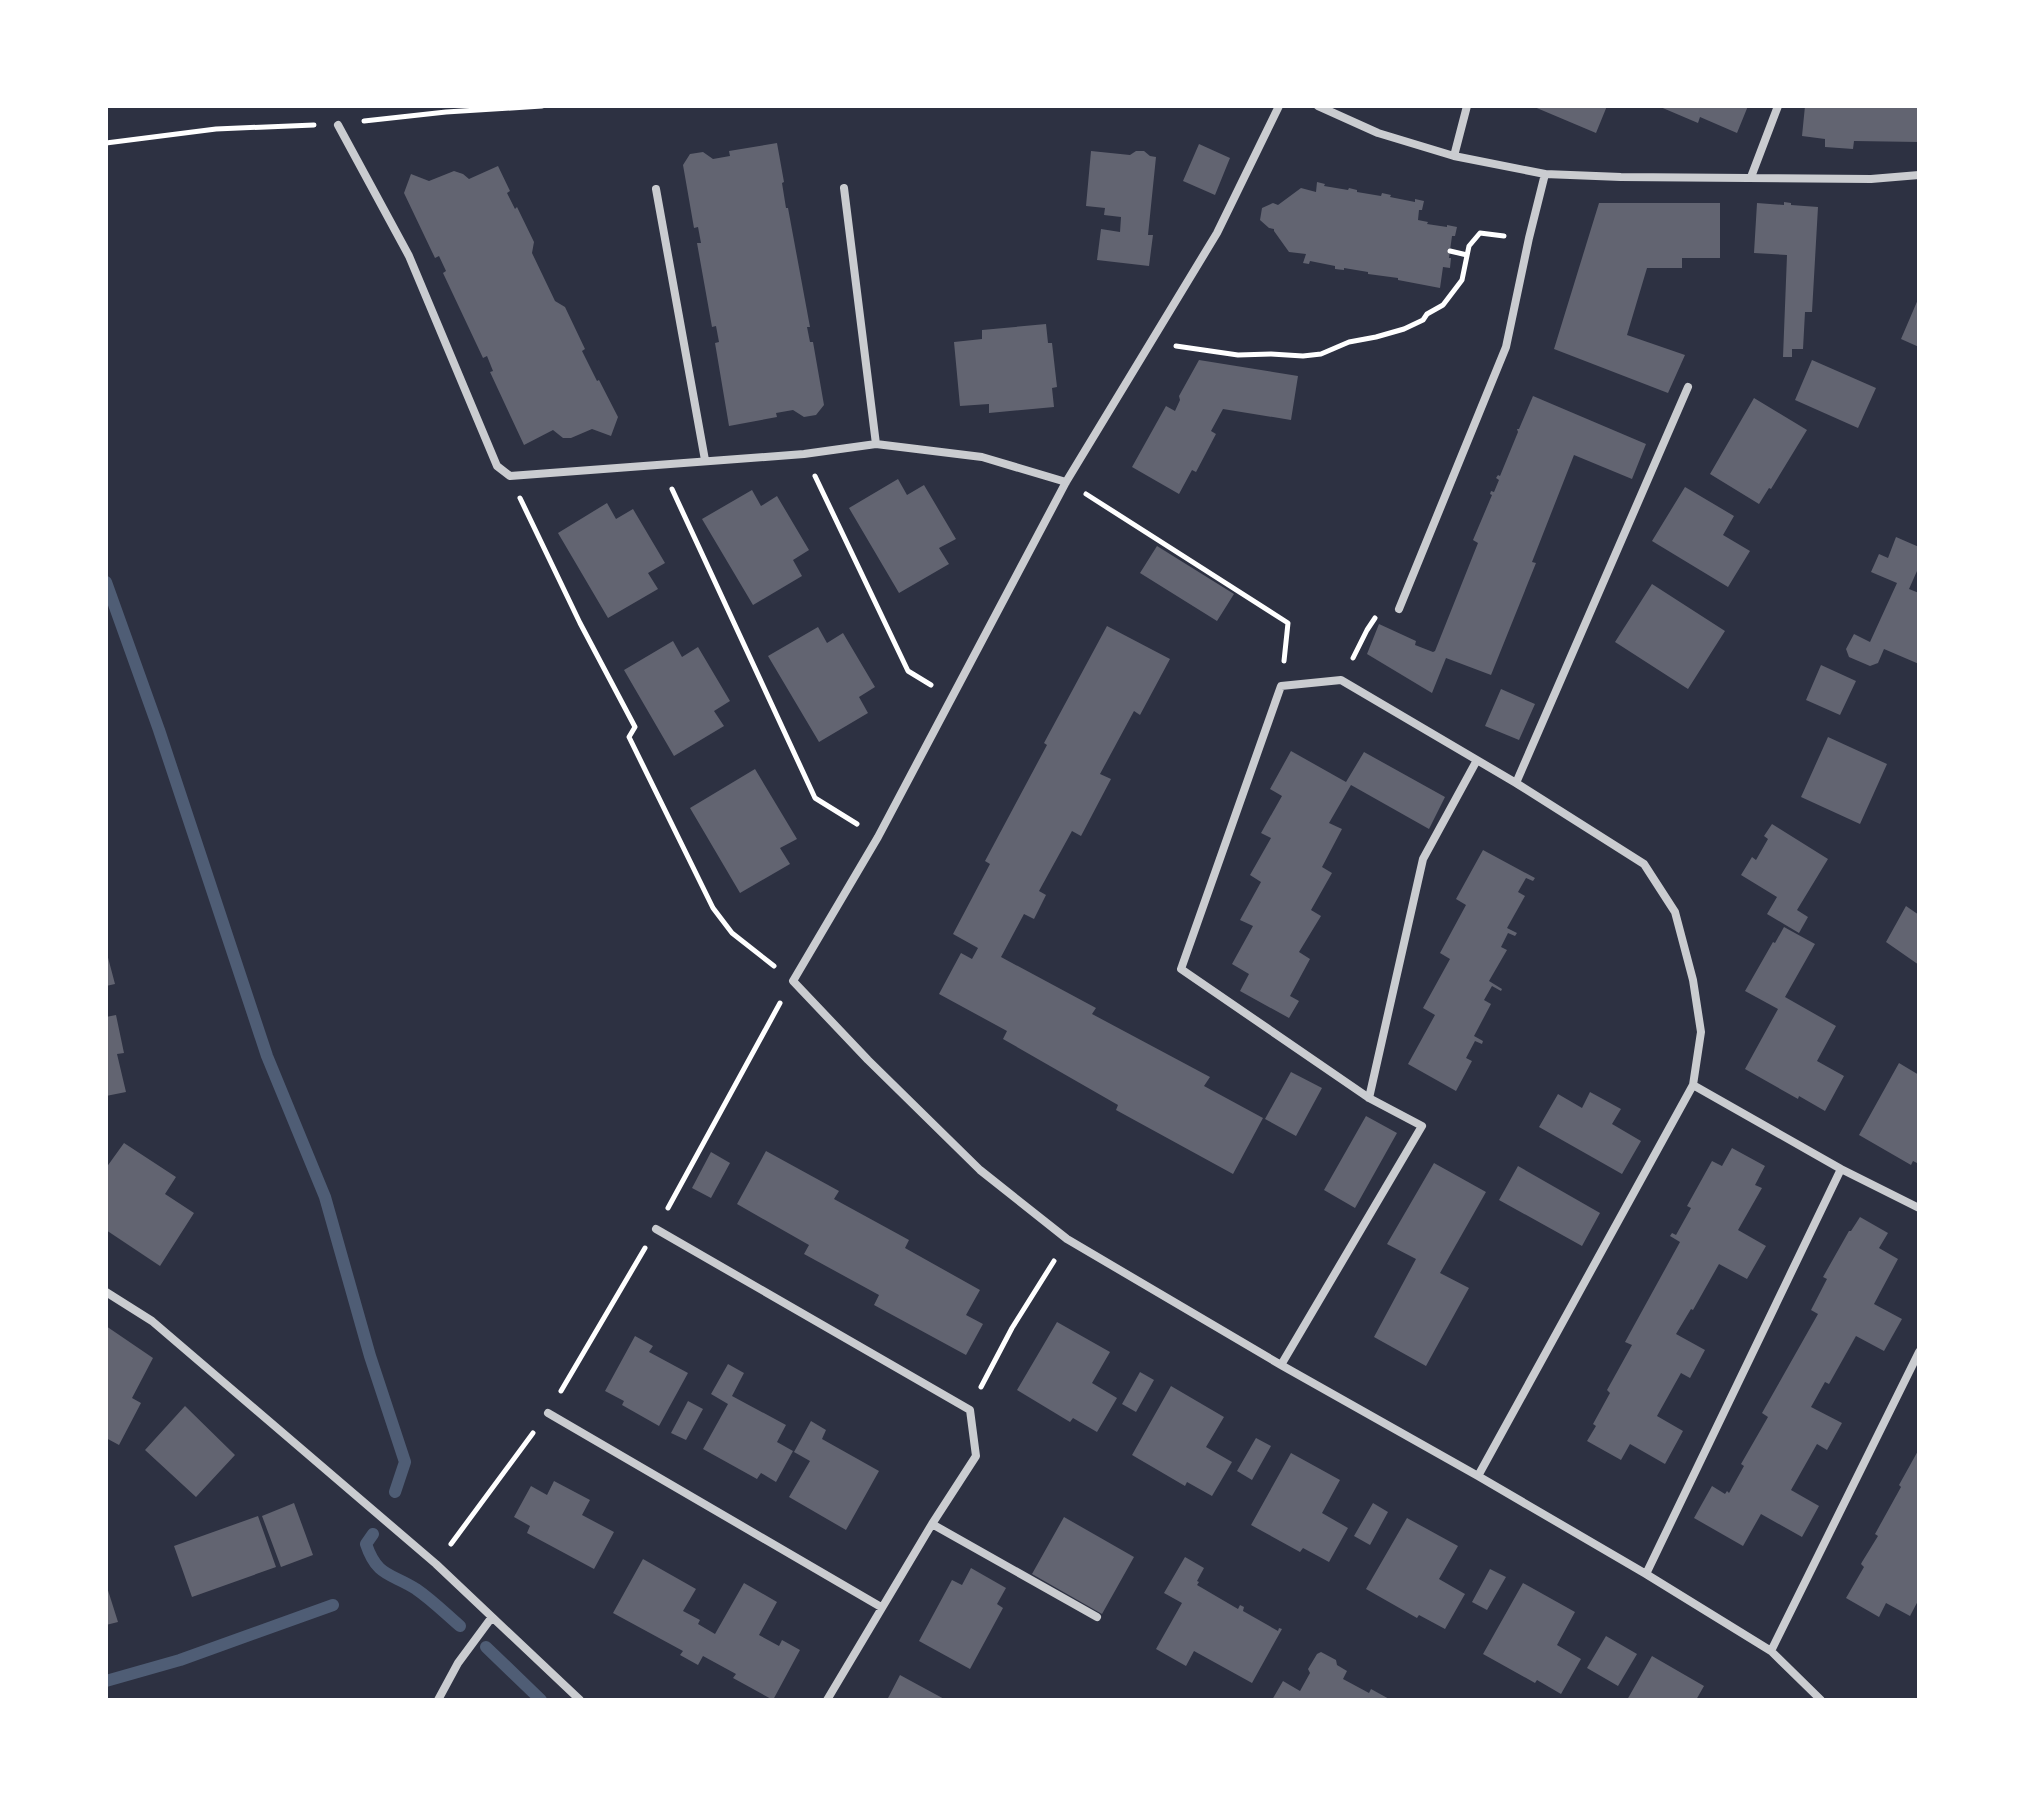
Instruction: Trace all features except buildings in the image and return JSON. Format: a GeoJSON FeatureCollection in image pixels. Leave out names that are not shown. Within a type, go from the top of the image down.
{"type":"FeatureCollection","features":[{"type":"Feature","properties":{"kind":"street"},"geometry":{"type":"LineString","coordinates":[[1279,106],[1217,233],[1066,482],[878,837],[793,981],[980,1170],[1067,1239],[1646,1574],[1771,1651],[1821,1700]]}},
{"type":"Feature","properties":{"kind":"street"},"geometry":{"type":"LineString","coordinates":[[1318,106],[1378,133],[1454,156],[1545,174],[1871,179],[1919,175]]}},
{"type":"Feature","properties":{"kind":"street"},"geometry":{"type":"LineString","coordinates":[[1454,156],[1467,106]]}},
{"type":"Feature","properties":{"kind":"street"},"geometry":{"type":"LineString","coordinates":[[1751,177],[1778,106]]}},
{"type":"Feature","properties":{"kind":"street"},"geometry":{"type":"LineString","coordinates":[[338,125],[409,256],[497,466],[510,476],[804,454],[876,444],[982,457],[1066,482]]}},
{"type":"Feature","properties":{"kind":"street"},"geometry":{"type":"LineString","coordinates":[[1399,609],[1506,347],[1545,174]]}},
{"type":"Feature","properties":{"kind":"street"},"geometry":{"type":"LineString","coordinates":[[844,188],[876,444]]}},
{"type":"Feature","properties":{"kind":"street"},"geometry":{"type":"LineString","coordinates":[[656,189],[705,460]]}},
{"type":"Feature","properties":{"kind":"street"},"geometry":{"type":"LineString","coordinates":[[1516,783],[1688,387]]}},
{"type":"Feature","properties":{"kind":"street"},"geometry":{"type":"LineString","coordinates":[[1281,1365],[1422,1126],[1369,1098],[1181,969],[1281,686],[1341,680],[1516,783],[1644,864],[1675,912],[1693,980],[1701,1032],[1693,1085],[1478,1476]]}},
{"type":"Feature","properties":{"kind":"street"},"geometry":{"type":"LineString","coordinates":[[1369,1098],[1423,859],[1477,760]]}},
{"type":"Feature","properties":{"kind":"street"},"geometry":{"type":"LineString","coordinates":[[1693,1085],[1841,1169],[1919,1208]]}},
{"type":"Feature","properties":{"kind":"street"},"geometry":{"type":"LineString","coordinates":[[1646,1574],[1841,1169]]}},
{"type":"Feature","properties":{"kind":"street"},"geometry":{"type":"LineString","coordinates":[[656,1229],[970,1410],[976,1456],[827,1700]]}},
{"type":"Feature","properties":{"kind":"street"},"geometry":{"type":"LineString","coordinates":[[106,1292],[152,1321],[436,1564],[580,1700]]}},
{"type":"Feature","properties":{"kind":"street"},"geometry":{"type":"LineString","coordinates":[[1771,1651],[1919,1352]]}},
{"type":"Feature","properties":{"kind":"street"},"geometry":{"type":"LineString","coordinates":[[548,1413],[881,1607]]}},
{"type":"Feature","properties":{"kind":"street"},"geometry":{"type":"LineString","coordinates":[[932,1524],[1097,1617]]}},
{"type":"Feature","properties":{"kind":"street"},"geometry":{"type":"LineString","coordinates":[[438,1700],[458,1663],[492,1617]]}},
{"type":"Feature","properties":{"kind":"path"},"geometry":{"type":"LineString","coordinates":[[1151,341],[1238,355],[1321,354],[1349,342],[1404,329],[1443,305],[1462,280],[1469,246],[1480,233],[1529,238]]}},
{"type":"Feature","properties":{"kind":"path"},"geometry":{"type":"LineString","coordinates":[[1450,251],[1467,255]]}},
{"type":"Feature","properties":{"kind":"path"},"geometry":{"type":"LineString","coordinates":[[804,454],[908,671],[952,698]]}},
{"type":"Feature","properties":{"kind":"path"},"geometry":{"type":"LineString","coordinates":[[664,465],[669,482],[815,798],[878,837]]}},
{"type":"Feature","properties":{"kind":"path"},"geometry":{"type":"LineString","coordinates":[[436,1564],[548,1413],[656,1229],[793,981],[732,933],[713,908],[629,737],[635,727],[580,623],[510,476]]}},
{"type":"Feature","properties":{"kind":"path"},"geometry":{"type":"LineString","coordinates":[[1066,482],[1288,623],[1281,686]]}},
{"type":"Feature","properties":{"kind":"path"},"geometry":{"type":"LineString","coordinates":[[1341,680],[1376,616],[1390,616],[1399,609]]}},
{"type":"Feature","properties":{"kind":"path"},"geometry":{"type":"LineString","coordinates":[[970,1410],[1012,1328],[1067,1239]]}},
{"type":"Feature","properties":{"kind":"waterway"},"geometry":{"type":"LineString","coordinates":[[106,582],[159,730],[267,1056],[325,1197],[370,1356],[405,1462],[395,1492]]}},
{"type":"Feature","properties":{"kind":"waterway"},"geometry":{"type":"LineString","coordinates":[[373,1534],[366,1544],[380,1569],[416,1589],[460,1626]]}},
{"type":"Feature","properties":{"kind":"waterway"},"geometry":{"type":"LineString","coordinates":[[106,1681],[180,1660],[333,1605]]}},
{"type":"Feature","properties":{"kind":"waterway"},"geometry":{"type":"LineString","coordinates":[[486,1647],[541,1700]]}}]}
